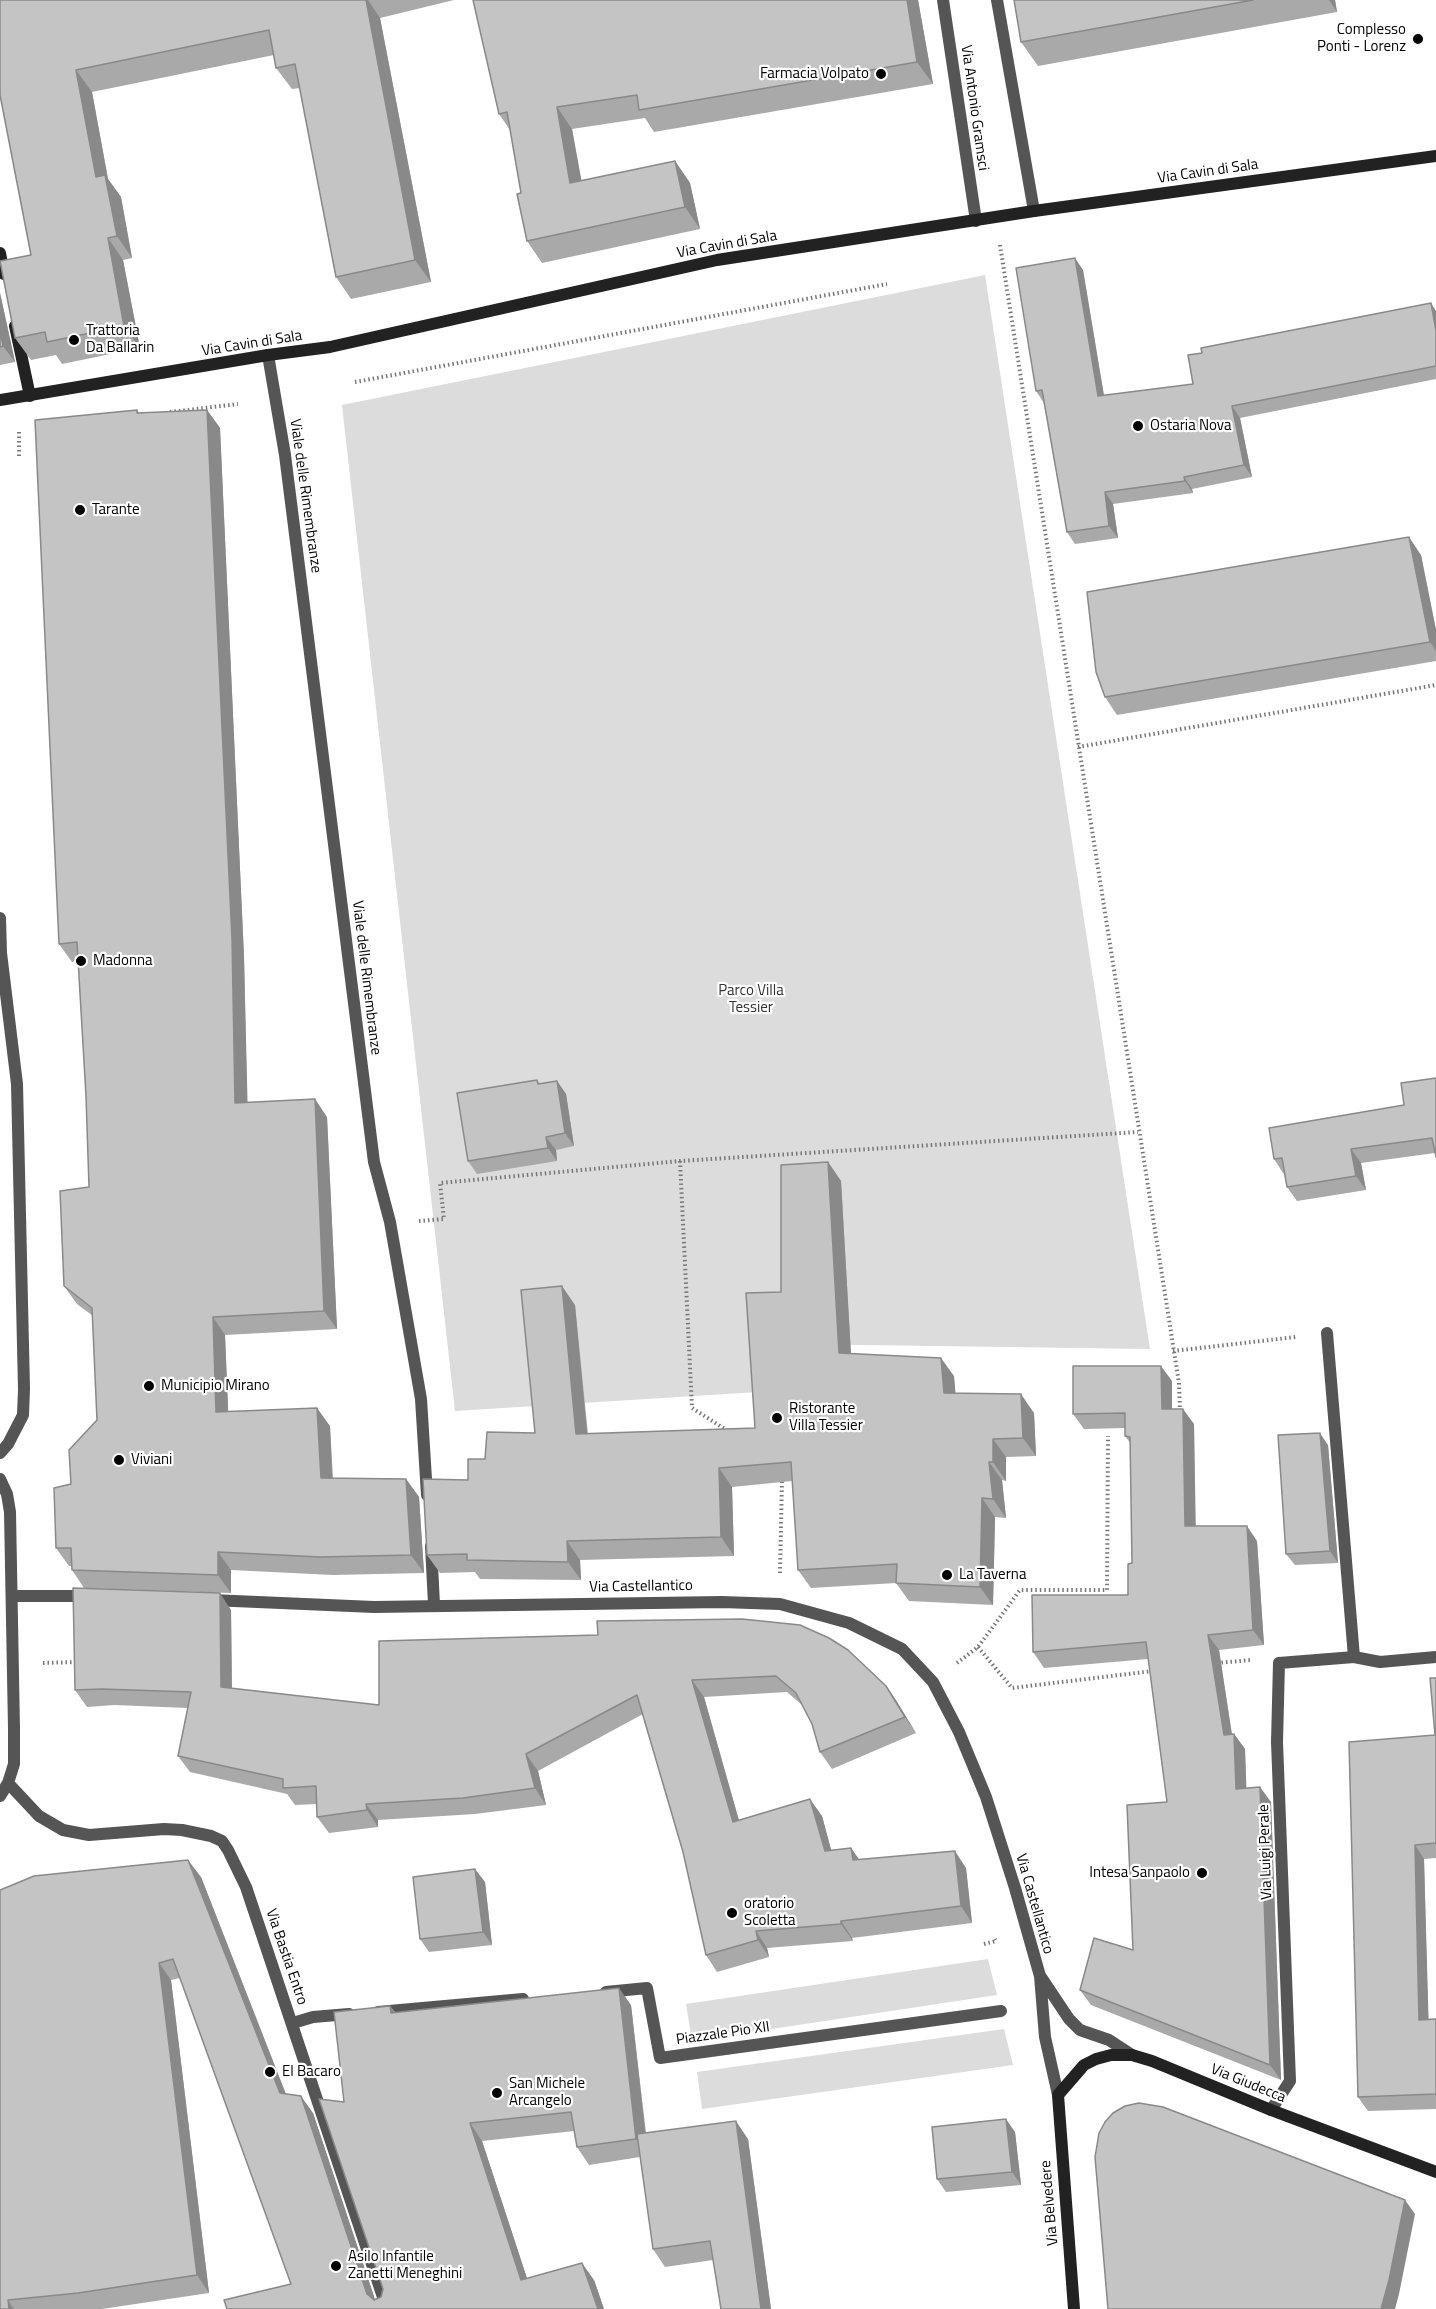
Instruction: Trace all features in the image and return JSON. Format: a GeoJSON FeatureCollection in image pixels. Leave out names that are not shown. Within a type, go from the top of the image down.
{"type":"FeatureCollection","features":[{"type":"Feature","properties":{"kind":"main road","name":"Via Cavin di Sala"},"geometry":{"type":"LineString","coordinates":[[0,400],[268,355],[330,347],[717,260],[1034,211],[1436,156]]}},
{"type":"Feature","properties":{"kind":"main road"},"geometry":{"type":"LineString","coordinates":[[0,253],[7,287]]}},
{"type":"Feature","properties":{"kind":"main road"},"geometry":{"type":"LineString","coordinates":[[11,309],[30,396]]}},
{"type":"Feature","properties":{"kind":"main road","name":"Via Giudecca"},"geometry":{"type":"LineString","coordinates":[[1058,2095],[1084,2065],[1111,2055],[1132,2055],[1436,2172]]}},
{"type":"Feature","properties":{"kind":"main road","name":"Via Belvedere"},"geometry":{"type":"LineString","coordinates":[[1058,2095],[1074,2309]]}},
{"type":"Feature","properties":{"kind":"street","name":"Via Antonio Gramsci"},"geometry":{"type":"LineString","coordinates":[[943,0],[976,221]]}},
{"type":"Feature","properties":{"kind":"street"},"geometry":{"type":"LineString","coordinates":[[997,0],[1034,211]]}},
{"type":"Feature","properties":{"kind":"street","name":"Viale delle Rimembranze"},"geometry":{"type":"LineString","coordinates":[[268,355],[285,455],[374,1162],[390,1222],[421,1399],[429,1513]]}},
{"type":"Feature","properties":{"kind":"street"},"geometry":{"type":"LineString","coordinates":[[0,918],[1,953],[17,1084],[24,1389],[23,1415],[8,1444],[0,1453]]}},
{"type":"Feature","properties":{"kind":"street"},"geometry":{"type":"LineString","coordinates":[[1327,1333],[1354,1657]]}},
{"type":"Feature","properties":{"kind":"street"},"geometry":{"type":"LineString","coordinates":[[0,1479],[7,1494],[10,1512],[14,1764],[8,1783],[0,1796]]}},
{"type":"Feature","properties":{"kind":"street"},"geometry":{"type":"LineString","coordinates":[[430,1536],[434,1604]]}},
{"type":"Feature","properties":{"kind":"street"},"geometry":{"type":"LineString","coordinates":[[12,1596],[106,1596]]}},
{"type":"Feature","properties":{"kind":"street","name":"Via Castellantico"},"geometry":{"type":"LineString","coordinates":[[199,1600],[374,1606],[722,1602],[780,1604],[849,1623],[902,1648],[933,1682],[959,1732],[986,1797],[1040,1976],[1045,2037],[1058,2095]]}},
{"type":"Feature","properties":{"kind":"street"},"geometry":{"type":"LineString","coordinates":[[1279,1663],[1354,1657],[1380,1662],[1436,1657]]}},
{"type":"Feature","properties":{"kind":"street","name":"Via Luigi Perale"},"geometry":{"type":"LineString","coordinates":[[1271,2110],[1290,2080],[1277,1742],[1279,1663]]}},
{"type":"Feature","properties":{"kind":"street","name":"Via Bastia Entro"},"geometry":{"type":"LineString","coordinates":[[8,1783],[39,1816],[63,1830],[89,1836],[164,1829],[182,1830],[211,1836],[222,1841],[235,1860],[246,1887],[387,2309]]}},
{"type":"Feature","properties":{"kind":"street","name":"Via Castellantico"},"geometry":{"type":"LineString","coordinates":[[1040,1976],[1069,2019],[1080,2030],[1109,2040],[1132,2055]]}},
{"type":"Feature","properties":{"kind":"street","name":"Piazzale Pio XII"},"geometry":{"type":"LineString","coordinates":[[597,1993],[647,1988],[660,2058],[1001,2012]]}},
{"type":"Feature","properties":{"kind":"street"},"geometry":{"type":"LineString","coordinates":[[292,2023],[313,2018],[531,1998]]}},
{"type":"Feature","properties":{"kind":"path"},"geometry":{"type":"LineString","coordinates":[[996,218],[1179,1383],[1180,1413]]}},
{"type":"Feature","properties":{"kind":"path"},"geometry":{"type":"LineString","coordinates":[[355,382],[887,284]]}},
{"type":"Feature","properties":{"kind":"path"},"geometry":{"type":"LineString","coordinates":[[168,412],[238,404]]}},
{"type":"Feature","properties":{"kind":"path"},"geometry":{"type":"LineString","coordinates":[[19,456],[18,429],[30,428]]}},
{"type":"Feature","properties":{"kind":"path"},"geometry":{"type":"LineString","coordinates":[[1078,747],[1436,685]]}},
{"type":"Feature","properties":{"kind":"path"},"geometry":{"type":"LineString","coordinates":[[390,1222],[444,1219],[440,1183],[680,1161],[1138,1132]]}},
{"type":"Feature","properties":{"kind":"path"},"geometry":{"type":"LineString","coordinates":[[680,1161],[692,1408],[730,1433]]}},
{"type":"Feature","properties":{"kind":"path"},"geometry":{"type":"LineString","coordinates":[[1173,1351],[1327,1333]]}},
{"type":"Feature","properties":{"kind":"path"},"geometry":{"type":"LineString","coordinates":[[933,1682],[978,1647],[1020,1590],[1107,1590],[1108,1436]]}},
{"type":"Feature","properties":{"kind":"path"},"geometry":{"type":"LineString","coordinates":[[780,1604],[782,1477]]}},
{"type":"Feature","properties":{"kind":"path"},"geometry":{"type":"LineString","coordinates":[[978,1647],[1012,1688],[1164,1670]]}},
{"type":"Feature","properties":{"kind":"path"},"geometry":{"type":"LineString","coordinates":[[1210,1664],[1245,1660],[1279,1663]]}},
{"type":"Feature","properties":{"kind":"path"},"geometry":{"type":"LineString","coordinates":[[42,1663],[86,1662]]}},
{"type":"Feature","properties":{"kind":"path"},"geometry":{"type":"LineString","coordinates":[[984,1944],[996,1941]]}},
{"type":"Feature","properties":{"kind":"green space","name":"Parco Villa Tessier"},"geometry":{"type":"Polygon","coordinates":[[[985,275],[1150,1349],[793,1344],[790,1390],[455,1411],[342,405],[985,275]]]}},
{"type":"Feature","properties":{"kind":"green space"},"geometry":{"type":"Polygon","coordinates":[[[988,1959],[997,1995],[692,2041],[686,2004],[988,1959]]]}},
{"type":"Feature","properties":{"kind":"green space"},"geometry":{"type":"Polygon","coordinates":[[[1004,2029],[1013,2065],[702,2109],[697,2072],[1004,2029]]]}},
{"type":"Feature","properties":{"kind":"building"},"geometry":{"type":"Polygon","coordinates":[[[0,0],[366,0],[415,260],[336,277],[295,64],[276,68],[269,30],[76,70],[96,177],[105,175],[117,236],[108,238],[124,326],[47,342],[45,332],[15,338],[0,261],[31,255],[0,95],[0,0]]]}},
{"type":"Feature","properties":{"kind":"building"},"geometry":{"type":"Polygon","coordinates":[[[473,0],[907,0],[917,62],[639,110],[637,95],[557,107],[570,183],[675,161],[685,207],[527,241],[517,194],[521,193],[507,112],[499,114],[473,0]]]}},
{"type":"Feature","properties":{"kind":"building"},"geometry":{"type":"Polygon","coordinates":[[[1014,0],[1253,0],[1021,42],[1014,0]]]}},
{"type":"Feature","properties":{"kind":"building"},"geometry":{"type":"Polygon","coordinates":[[[1075,258],[1098,396],[1193,384],[1188,355],[1202,353],[1201,348],[1431,303],[1436,331],[1436,366],[1232,406],[1244,465],[1184,477],[1185,481],[1105,492],[1109,526],[1067,532],[1042,390],[1036,391],[1016,268],[1075,258]]]}},
{"type":"Feature","properties":{"kind":"building"},"geometry":{"type":"Polygon","coordinates":[[[0,331],[3,346],[0,347],[0,331]]]}},
{"type":"Feature","properties":{"kind":"building"},"geometry":{"type":"Polygon","coordinates":[[[137,410],[137,413],[207,410],[232,939],[235,1103],[315,1099],[324,1311],[213,1317],[216,1412],[317,1408],[321,1478],[406,1479],[411,1555],[320,1557],[218,1552],[218,1575],[72,1570],[71,1548],[56,1548],[54,1488],[71,1484],[69,1450],[97,1420],[92,1308],[64,1286],[60,1191],[89,1187],[86,1096],[77,942],[59,944],[35,420],[137,410]]]}},
{"type":"Feature","properties":{"kind":"building"},"geometry":{"type":"Polygon","coordinates":[[[1409,537],[1430,642],[1105,697],[1096,672],[1087,592],[1409,537]]]}},
{"type":"Feature","properties":{"kind":"building"},"geometry":{"type":"Polygon","coordinates":[[[1436,1078],[1436,1157],[1432,1138],[1351,1149],[1356,1176],[1287,1187],[1282,1158],[1274,1159],[1269,1128],[1404,1105],[1401,1083],[1436,1078]]]}},
{"type":"Feature","properties":{"kind":"building"},"geometry":{"type":"Polygon","coordinates":[[[537,1080],[538,1084],[557,1081],[565,1133],[546,1137],[548,1148],[468,1161],[457,1093],[537,1080]]]}},
{"type":"Feature","properties":{"kind":"building"},"geometry":{"type":"Polygon","coordinates":[[[828,1162],[839,1353],[941,1358],[944,1393],[1021,1394],[1023,1438],[993,1439],[993,1462],[989,1462],[993,1499],[982,1498],[980,1587],[896,1583],[897,1564],[798,1570],[791,1462],[719,1468],[721,1537],[567,1541],[568,1562],[467,1560],[467,1554],[427,1555],[423,1479],[468,1480],[468,1459],[485,1459],[487,1432],[535,1433],[521,1290],[562,1286],[576,1434],[755,1428],[746,1293],[781,1292],[781,1165],[828,1162]]]}},
{"type":"Feature","properties":{"kind":"building"},"geometry":{"type":"Polygon","coordinates":[[[1073,1366],[1161,1366],[1162,1409],[1183,1409],[1185,1526],[1247,1526],[1253,1630],[1208,1635],[1224,1735],[1234,1734],[1236,1789],[1260,1787],[1270,2065],[1080,1990],[1094,1938],[1133,1950],[1127,1805],[1167,1802],[1146,1642],[1033,1652],[1032,1595],[1128,1595],[1128,1564],[1132,1563],[1130,1437],[1125,1436],[1125,1413],[1073,1414],[1073,1366]]]}},
{"type":"Feature","properties":{"kind":"building"},"geometry":{"type":"Polygon","coordinates":[[[1320,1433],[1330,1551],[1286,1554],[1278,1435],[1320,1433]]]}},
{"type":"Feature","properties":{"kind":"building"},"geometry":{"type":"Polygon","coordinates":[[[73,1588],[220,1593],[221,1687],[379,1705],[379,1641],[598,1635],[597,1621],[742,1619],[800,1625],[829,1638],[848,1650],[886,1686],[905,1717],[820,1752],[812,1724],[796,1693],[776,1676],[692,1680],[733,1822],[810,1799],[825,1851],[851,1848],[853,1860],[955,1851],[961,1906],[841,1921],[841,1924],[756,1931],[758,1940],[706,1955],[683,1852],[637,1695],[526,1754],[535,1788],[463,1798],[366,1804],[367,1810],[317,1817],[316,1786],[283,1788],[283,1779],[178,1756],[191,1692],[75,1690],[73,1588]]]}},
{"type":"Feature","properties":{"kind":"building"},"geometry":{"type":"Polygon","coordinates":[[[1430,1678],[1436,1678],[1436,1843],[1415,1845],[1419,2020],[1436,2019],[1436,2094],[1358,2097],[1349,1742],[1435,1735],[1430,1678]]]}},
{"type":"Feature","properties":{"kind":"building"},"geometry":{"type":"Polygon","coordinates":[[[188,1860],[280,2093],[301,2096],[367,2294],[374,2300],[381,2297],[383,2289],[319,2099],[344,2102],[334,2012],[390,2006],[391,2013],[619,1988],[636,2139],[577,2147],[571,2112],[470,2123],[521,2280],[582,2263],[598,2309],[227,2309],[224,2300],[291,2284],[173,1959],[159,1963],[197,2275],[78,2293],[8,2300],[9,2309],[0,2309],[0,1890],[34,1876],[188,1860]]]}},
{"type":"Feature","properties":{"kind":"building"},"geometry":{"type":"Polygon","coordinates":[[[475,1869],[483,1932],[420,1939],[413,1877],[475,1869]]]}},
{"type":"Feature","properties":{"kind":"building"},"geometry":{"type":"Polygon","coordinates":[[[1139,2103],[1163,2107],[1405,2200],[1381,2309],[1108,2309],[1095,2157],[1099,2133],[1105,2122],[1113,2113],[1125,2106],[1139,2103]]]}},
{"type":"Feature","properties":{"kind":"building"},"geometry":{"type":"Polygon","coordinates":[[[1006,2119],[1012,2172],[937,2179],[932,2127],[1006,2119]]]}},
{"type":"Feature","properties":{"kind":"building"},"geometry":{"type":"Polygon","coordinates":[[[736,2121],[761,2309],[721,2309],[710,2241],[653,2249],[637,2134],[736,2121]]]}},
{"type":"Feature","properties":{"kind":"place","name":"Complesso Ponti - Lorenz"},"geometry":{"type":"Point","coordinates":[1418,39]}},
{"type":"Feature","properties":{"kind":"place","name":"Farmacia Volpato"},"geometry":{"type":"Point","coordinates":[881,74]}},
{"type":"Feature","properties":{"kind":"place","name":"Trattoria Da Ballarin"},"geometry":{"type":"Point","coordinates":[74,340]}},
{"type":"Feature","properties":{"kind":"place","name":"Ostaria Nova"},"geometry":{"type":"Point","coordinates":[1138,426]}},
{"type":"Feature","properties":{"kind":"place","name":"Tarante"},"geometry":{"type":"Point","coordinates":[80,510]}},
{"type":"Feature","properties":{"kind":"place","name":"Madonna"},"geometry":{"type":"Point","coordinates":[81,961]}},
{"type":"Feature","properties":{"kind":"place","name":"Municipio Mirano"},"geometry":{"type":"Point","coordinates":[149,1386]}},
{"type":"Feature","properties":{"kind":"place","name":"Ristorante Villa Tessier"},"geometry":{"type":"Point","coordinates":[777,1418]}},
{"type":"Feature","properties":{"kind":"place","name":"Viviani"},"geometry":{"type":"Point","coordinates":[119,1460]}},
{"type":"Feature","properties":{"kind":"place","name":"La Taverna"},"geometry":{"type":"Point","coordinates":[947,1575]}},
{"type":"Feature","properties":{"kind":"place","name":"Intesa Sanpaolo"},"geometry":{"type":"Point","coordinates":[1202,1873]}},
{"type":"Feature","properties":{"kind":"place","name":"oratorio Scoletta"},"geometry":{"type":"Point","coordinates":[732,1913]}},
{"type":"Feature","properties":{"kind":"place","name":"El Bacaro"},"geometry":{"type":"Point","coordinates":[270,2072]}},
{"type":"Feature","properties":{"kind":"place","name":"San Michele Arcangelo"},"geometry":{"type":"Point","coordinates":[497,2093]}},
{"type":"Feature","properties":{"kind":"place","name":"Asilo Infantile Zanetti Meneghini"},"geometry":{"type":"Point","coordinates":[336,2266]}}]}
